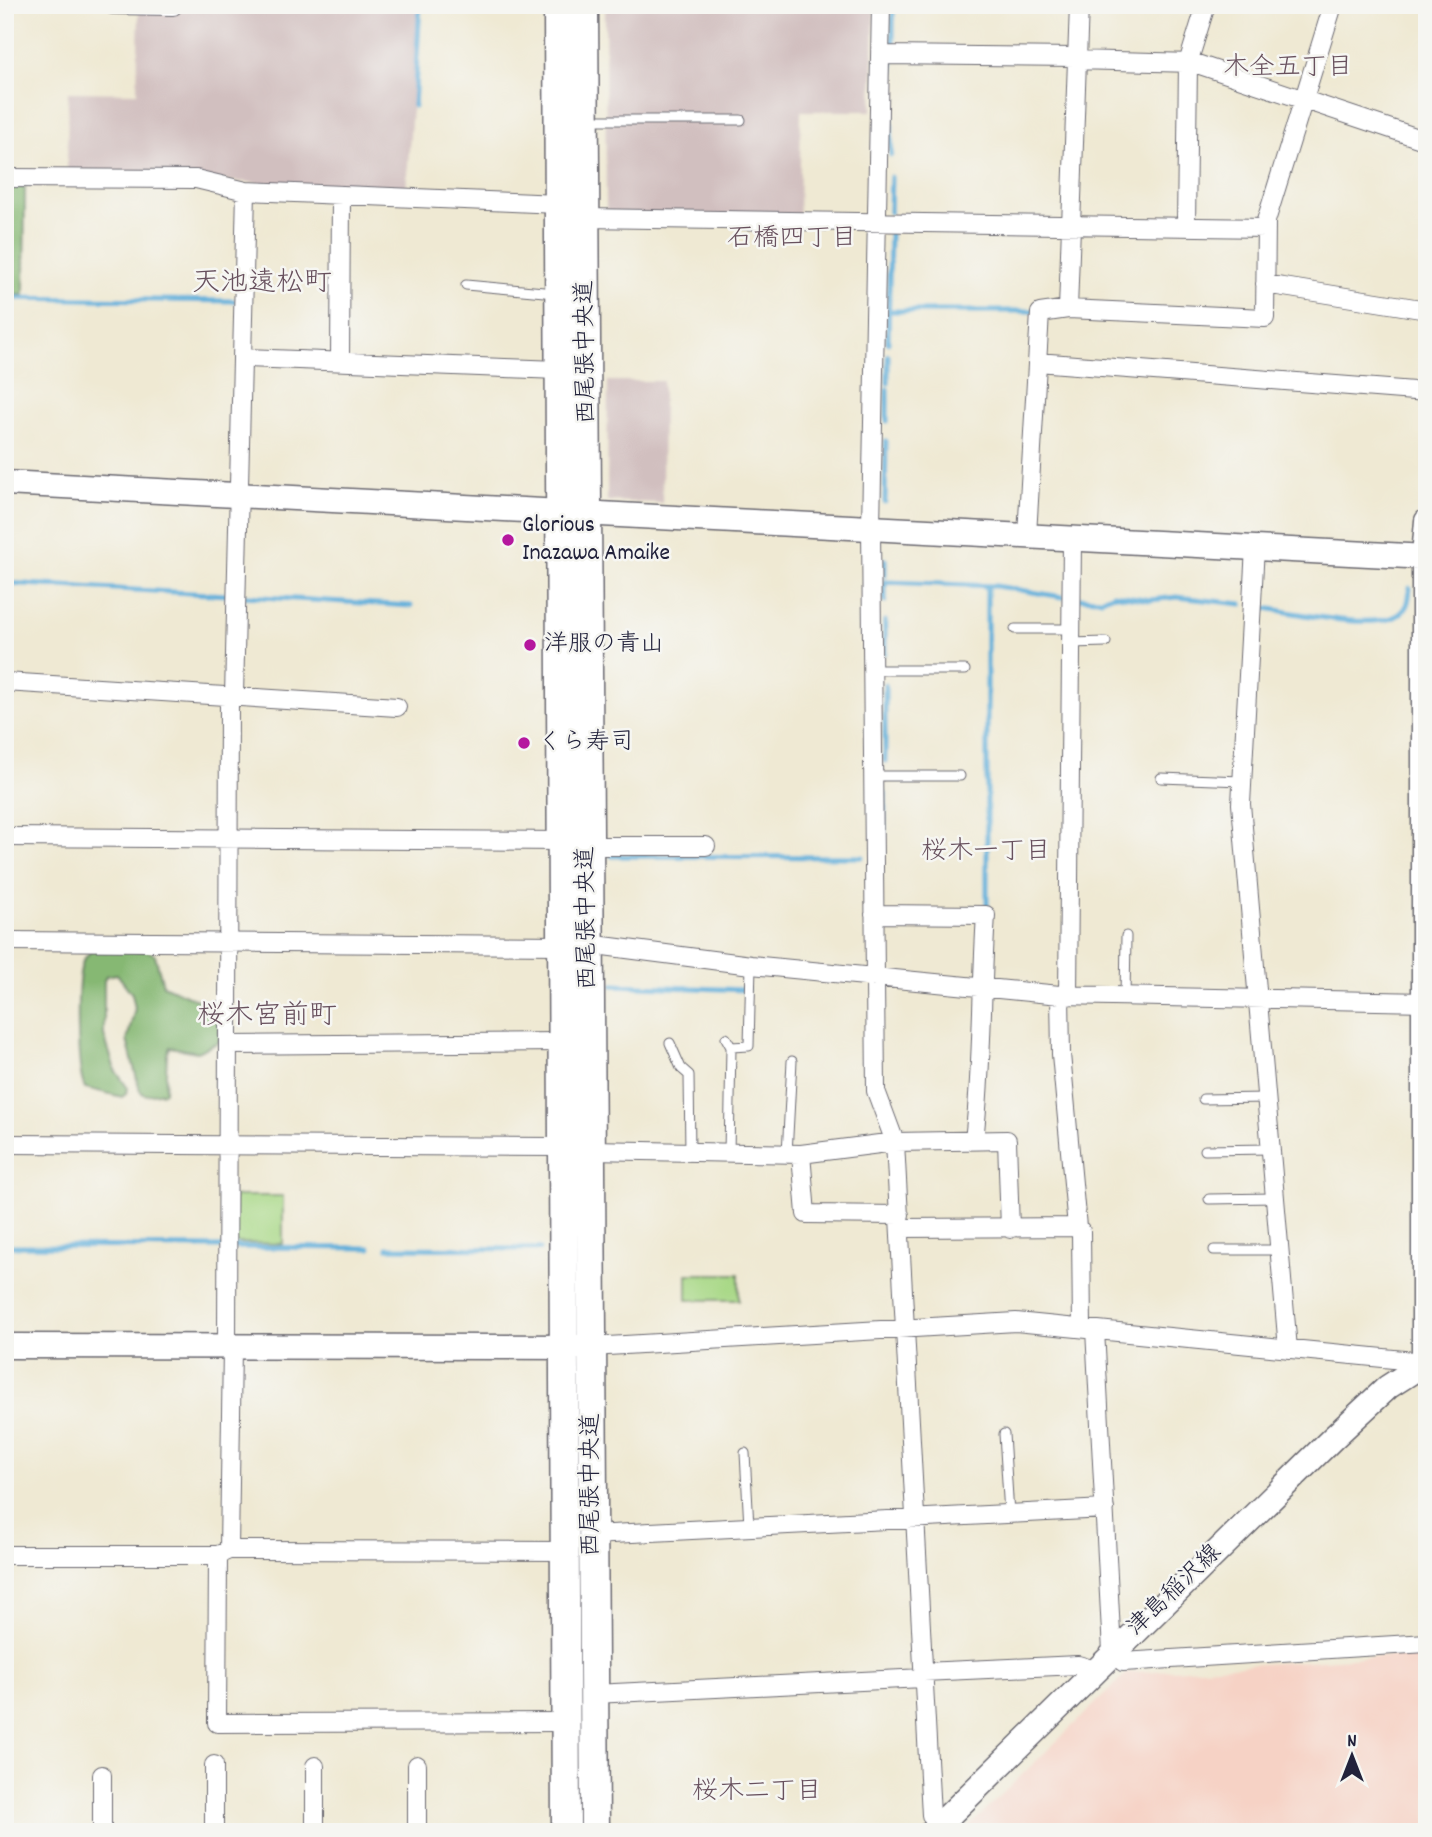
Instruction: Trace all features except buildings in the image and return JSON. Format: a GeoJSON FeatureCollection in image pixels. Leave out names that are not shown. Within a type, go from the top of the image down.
{"type":"FeatureCollection","features":[{"type":"Feature","properties":{"kind":"main road","name":"西尾張中央道"},"geometry":{"type":"LineString","coordinates":[[558,5],[559,511],[574,844],[575,944],[591,1150],[565,1551],[566,1832]]}},
{"type":"Feature","properties":{"kind":"main road","name":"西尾張中央道"},"geometry":{"type":"LineString","coordinates":[[574,844],[589,512],[584,218],[584,5]]}},
{"type":"Feature","properties":{"kind":"main road","name":"西尾張中央道"},"geometry":{"type":"LineString","coordinates":[[575,944],[562,1042],[562,1147],[592,1535],[595,1832]]}},
{"type":"Feature","properties":{"kind":"street"},"geometry":{"type":"LineString","coordinates":[[112,5],[173,6]]}},
{"type":"Feature","properties":{"kind":"street"},"geometry":{"type":"LineString","coordinates":[[881,5],[872,527],[876,1091],[895,1142],[931,1815],[936,1828]]}},
{"type":"Feature","properties":{"kind":"street"},"geometry":{"type":"LineString","coordinates":[[1068,309],[1079,5]]}},
{"type":"Feature","properties":{"kind":"street"},"geometry":{"type":"LineString","coordinates":[[1186,226],[1188,63],[1206,5]]}},
{"type":"Feature","properties":{"kind":"street"},"geometry":{"type":"LineString","coordinates":[[1027,535],[1040,313],[1068,309],[1265,318],[1266,228],[1333,5]]}},
{"type":"Feature","properties":{"kind":"street"},"geometry":{"type":"LineString","coordinates":[[881,55],[1188,63],[1427,141]]}},
{"type":"Feature","properties":{"kind":"street"},"geometry":{"type":"LineString","coordinates":[[5,178],[196,180],[246,191],[558,204]]}},
{"type":"Feature","properties":{"kind":"street"},"geometry":{"type":"LineString","coordinates":[[246,191],[241,495],[229,839],[230,1347],[217,1723],[565,1722]]}},
{"type":"Feature","properties":{"kind":"street"},"geometry":{"type":"LineString","coordinates":[[340,362],[341,195]]}},
{"type":"Feature","properties":{"kind":"street"},"geometry":{"type":"LineString","coordinates":[[584,218],[1266,228]]}},
{"type":"Feature","properties":{"kind":"street"},"geometry":{"type":"LineString","coordinates":[[1265,284],[1427,310]]}},
{"type":"Feature","properties":{"kind":"street"},"geometry":{"type":"LineString","coordinates":[[243,358],[558,370]]}},
{"type":"Feature","properties":{"kind":"street"},"geometry":{"type":"LineString","coordinates":[[1037,362],[1427,392]]}},
{"type":"Feature","properties":{"kind":"street"},"geometry":{"type":"LineString","coordinates":[[5,483],[1425,557]]}},
{"type":"Feature","properties":{"kind":"street"},"geometry":{"type":"LineString","coordinates":[[5,1346],[577,1347],[1016,1322],[1425,1362],[1427,521]]}},
{"type":"Feature","properties":{"kind":"street"},"geometry":{"type":"LineString","coordinates":[[1072,538],[1061,1054],[1077,1227],[1081,1231],[1105,1508],[1112,1652],[1124,1662],[1427,1643]]}},
{"type":"Feature","properties":{"kind":"street"},"geometry":{"type":"LineString","coordinates":[[1255,547],[1242,781],[1257,1000],[1288,1349]]}},
{"type":"Feature","properties":{"kind":"street"},"geometry":{"type":"LineString","coordinates":[[5,682],[397,707]]}},
{"type":"Feature","properties":{"kind":"street"},"geometry":{"type":"LineString","coordinates":[[5,837],[706,846]]}},
{"type":"Feature","properties":{"kind":"street"},"geometry":{"type":"LineString","coordinates":[[874,914],[986,915],[981,988],[981,1081],[974,1140]]}},
{"type":"Feature","properties":{"kind":"street"},"geometry":{"type":"LineString","coordinates":[[5,941],[575,944],[751,965],[1064,995],[1425,1002]]}},
{"type":"Feature","properties":{"kind":"street"},"geometry":{"type":"LineString","coordinates":[[229,1045],[562,1042]]}},
{"type":"Feature","properties":{"kind":"street"},"geometry":{"type":"LineString","coordinates":[[591,1150],[794,1154],[895,1142],[1007,1140],[1010,1229]]}},
{"type":"Feature","properties":{"kind":"street"},"geometry":{"type":"LineString","coordinates":[[5,1144],[562,1147]]}},
{"type":"Feature","properties":{"kind":"street"},"geometry":{"type":"LineString","coordinates":[[794,1154],[806,1214],[1010,1229],[1077,1227]]}},
{"type":"Feature","properties":{"kind":"street","name":"津島稲沢線"},"geometry":{"type":"LineString","coordinates":[[936,1828],[1112,1652],[1342,1430],[1388,1387],[1425,1362]]}},
{"type":"Feature","properties":{"kind":"street"},"geometry":{"type":"LineString","coordinates":[[592,1535],[1105,1508]]}},
{"type":"Feature","properties":{"kind":"street"},"geometry":{"type":"LineString","coordinates":[[5,1555],[565,1551]]}},
{"type":"Feature","properties":{"kind":"street"},"geometry":{"type":"LineString","coordinates":[[594,1694],[1077,1665],[1095,1670]]}},
{"type":"Feature","properties":{"kind":"street"},"geometry":{"type":"LineString","coordinates":[[214,1765],[214,1832]]}},
{"type":"Feature","properties":{"kind":"street"},"geometry":{"type":"LineString","coordinates":[[417,1765],[417,1832]]}},
{"type":"Feature","properties":{"kind":"street"},"geometry":{"type":"LineString","coordinates":[[315,1766],[315,1832]]}},
{"type":"Feature","properties":{"kind":"street"},"geometry":{"type":"LineString","coordinates":[[102,1775],[102,1832]]}},
{"type":"Feature","properties":{"kind":"lane"},"geometry":{"type":"LineString","coordinates":[[584,120],[741,120]]}},
{"type":"Feature","properties":{"kind":"lane"},"geometry":{"type":"LineString","coordinates":[[466,285],[558,293]]}},
{"type":"Feature","properties":{"kind":"lane"},"geometry":{"type":"LineString","coordinates":[[1015,629],[1106,642]]}},
{"type":"Feature","properties":{"kind":"lane"},"geometry":{"type":"LineString","coordinates":[[872,670],[965,670]]}},
{"type":"Feature","properties":{"kind":"lane"},"geometry":{"type":"LineString","coordinates":[[873,776],[960,776]]}},
{"type":"Feature","properties":{"kind":"lane"},"geometry":{"type":"LineString","coordinates":[[1161,778],[1242,781]]}},
{"type":"Feature","properties":{"kind":"lane"},"geometry":{"type":"LineString","coordinates":[[1125,997],[1126,936]]}},
{"type":"Feature","properties":{"kind":"lane"},"geometry":{"type":"LineString","coordinates":[[731,1047],[750,1046],[751,965]]}},
{"type":"Feature","properties":{"kind":"lane"},"geometry":{"type":"LineString","coordinates":[[726,1038],[731,1047],[729,1153]]}},
{"type":"Feature","properties":{"kind":"lane"},"geometry":{"type":"LineString","coordinates":[[670,1043],[681,1068],[689,1075],[690,1152]]}},
{"type":"Feature","properties":{"kind":"lane"},"geometry":{"type":"LineString","coordinates":[[792,1061],[794,1154]]}},
{"type":"Feature","properties":{"kind":"lane"},"geometry":{"type":"LineString","coordinates":[[1203,1099],[1266,1098]]}},
{"type":"Feature","properties":{"kind":"lane"},"geometry":{"type":"LineString","coordinates":[[1205,1150],[1270,1149]]}},
{"type":"Feature","properties":{"kind":"lane"},"geometry":{"type":"LineString","coordinates":[[1209,1199],[1275,1198]]}},
{"type":"Feature","properties":{"kind":"lane"},"geometry":{"type":"LineString","coordinates":[[1214,1250],[1279,1250]]}},
{"type":"Feature","properties":{"kind":"lane"},"geometry":{"type":"LineString","coordinates":[[1004,1434],[1009,1514]]}},
{"type":"Feature","properties":{"kind":"lane"},"geometry":{"type":"LineString","coordinates":[[745,1453],[749,1527]]}},
{"type":"Feature","properties":{"kind":"shaded area"},"geometry":{"type":"Polygon","coordinates":[[[159,5],[419,5],[406,193],[67,170],[68,92],[137,93],[139,12],[159,5]]]}},
{"type":"Feature","properties":{"kind":"shaded area"},"geometry":{"type":"Polygon","coordinates":[[[605,5],[874,5],[872,111],[801,111],[799,218],[606,215],[605,5]]]}},
{"type":"Feature","properties":{"kind":"shaded area"},"geometry":{"type":"Polygon","coordinates":[[[608,381],[663,381],[662,503],[607,501],[608,381]]]}},
{"type":"Feature","properties":{"kind":"shaded area"},"geometry":{"type":"Polygon","coordinates":[[[1427,1653],[1427,1832],[963,1832],[1127,1673],[1427,1653]]]}},
{"type":"Feature","properties":{"kind":"green space"},"geometry":{"type":"Polygon","coordinates":[[[5,187],[25,187],[24,295],[5,295],[5,187]]]}},
{"type":"Feature","properties":{"kind":"green space"},"geometry":{"type":"Polygon","coordinates":[[[92,950],[148,951],[155,955],[163,985],[214,1007],[221,1014],[219,1042],[197,1052],[170,1047],[167,1054],[165,1092],[145,1095],[140,1091],[127,1040],[135,1008],[132,994],[117,974],[106,976],[104,981],[104,1035],[115,1070],[127,1087],[126,1094],[122,1097],[85,1088],[80,1065],[79,989],[83,962],[92,950]]]}},
{"type":"Feature","properties":{"kind":"green space"},"geometry":{"type":"Polygon","coordinates":[[[234,1196],[283,1196],[283,1244],[233,1243],[234,1196]]]}},
{"type":"Feature","properties":{"kind":"green space"},"geometry":{"type":"Polygon","coordinates":[[[687,1274],[739,1274],[739,1300],[687,1300],[687,1274]]]}},
{"type":"Feature","properties":{"kind":"waterway"},"geometry":{"type":"LineString","coordinates":[[414,106],[420,5]]}},
{"type":"Feature","properties":{"kind":"waterway"},"geometry":{"type":"LineString","coordinates":[[893,5],[893,47]]}},
{"type":"Feature","properties":{"kind":"waterway"},"geometry":{"type":"LineString","coordinates":[[891,155],[892,61]]}},
{"type":"Feature","properties":{"kind":"waterway"},"geometry":{"type":"LineString","coordinates":[[890,212],[891,177]]}},
{"type":"Feature","properties":{"kind":"waterway"},"geometry":{"type":"LineString","coordinates":[[888,343],[890,233]]}},
{"type":"Feature","properties":{"kind":"waterway"},"geometry":{"type":"LineString","coordinates":[[5,298],[234,301]]}},
{"type":"Feature","properties":{"kind":"waterway"},"geometry":{"type":"LineString","coordinates":[[889,311],[1035,311]]}},
{"type":"Feature","properties":{"kind":"waterway"},"geometry":{"type":"LineString","coordinates":[[888,355],[888,383]]}},
{"type":"Feature","properties":{"kind":"waterway"},"geometry":{"type":"LineString","coordinates":[[887,389],[887,421]]}},
{"type":"Feature","properties":{"kind":"waterway"},"geometry":{"type":"LineString","coordinates":[[885,502],[886,441]]}},
{"type":"Feature","properties":{"kind":"waterway"},"geometry":{"type":"LineString","coordinates":[[885,560],[885,575]]}},
{"type":"Feature","properties":{"kind":"waterway"},"geometry":{"type":"LineString","coordinates":[[885,581],[885,601]]}},
{"type":"Feature","properties":{"kind":"waterway"},"geometry":{"type":"LineString","coordinates":[[885,582],[996,586],[1063,597]]}},
{"type":"Feature","properties":{"kind":"waterway"},"geometry":{"type":"LineString","coordinates":[[5,583],[228,595]]}},
{"type":"Feature","properties":{"kind":"waterway"},"geometry":{"type":"LineString","coordinates":[[987,586],[987,911]]}},
{"type":"Feature","properties":{"kind":"waterway"},"geometry":{"type":"LineString","coordinates":[[1259,607],[1354,621],[1390,619],[1404,610],[1410,588]]}},
{"type":"Feature","properties":{"kind":"waterway"},"geometry":{"type":"LineString","coordinates":[[1077,598],[1102,599],[1113,594],[1150,600],[1177,597],[1242,604]]}},
{"type":"Feature","properties":{"kind":"waterway"},"geometry":{"type":"LineString","coordinates":[[245,596],[411,606]]}},
{"type":"Feature","properties":{"kind":"waterway"},"geometry":{"type":"LineString","coordinates":[[885,621],[885,653]]}},
{"type":"Feature","properties":{"kind":"waterway"},"geometry":{"type":"LineString","coordinates":[[885,685],[885,761]]}},
{"type":"Feature","properties":{"kind":"waterway"},"geometry":{"type":"LineString","coordinates":[[884,836],[885,793]]}},
{"type":"Feature","properties":{"kind":"waterway"},"geometry":{"type":"LineString","coordinates":[[612,856],[862,857]]}},
{"type":"Feature","properties":{"kind":"waterway"},"geometry":{"type":"LineString","coordinates":[[613,985],[747,990]]}},
{"type":"Feature","properties":{"kind":"waterway"},"geometry":{"type":"LineString","coordinates":[[5,1246],[223,1247]]}},
{"type":"Feature","properties":{"kind":"waterway"},"geometry":{"type":"LineString","coordinates":[[234,1247],[370,1248]]}},
{"type":"Feature","properties":{"kind":"waterway"},"geometry":{"type":"LineString","coordinates":[[388,1248],[540,1249]]}},
{"type":"Feature","properties":{"kind":"waterway"},"geometry":{"type":"LineString","coordinates":[[579,1479],[579,1623]]}},
{"type":"Feature","properties":{"kind":"place","name":"Glorious Inazawa Amaike"},"geometry":{"type":"Point","coordinates":[508,540]}},
{"type":"Feature","properties":{"kind":"place","name":"洋服の青山"},"geometry":{"type":"Point","coordinates":[530,645]}},
{"type":"Feature","properties":{"kind":"place","name":"くら寿司"},"geometry":{"type":"Point","coordinates":[524,743]}},
{"type":"Feature","properties":{"kind":"district","name":"木全五丁目"},"geometry":{"type":"Point","coordinates":[1288,68]}},
{"type":"Feature","properties":{"kind":"district","name":"石橋四丁目"},"geometry":{"type":"Point","coordinates":[792,239]}},
{"type":"Feature","properties":{"kind":"district","name":"天池遠松町"},"geometry":{"type":"Point","coordinates":[262,285]}},
{"type":"Feature","properties":{"kind":"district","name":"桜木一丁目"},"geometry":{"type":"Point","coordinates":[986,852]}},
{"type":"Feature","properties":{"kind":"district","name":"桜木宮前町"},"geometry":{"type":"Point","coordinates":[267,1018]}},
{"type":"Feature","properties":{"kind":"district","name":"桜木二丁目"},"geometry":{"type":"Point","coordinates":[757,1792]}}]}
